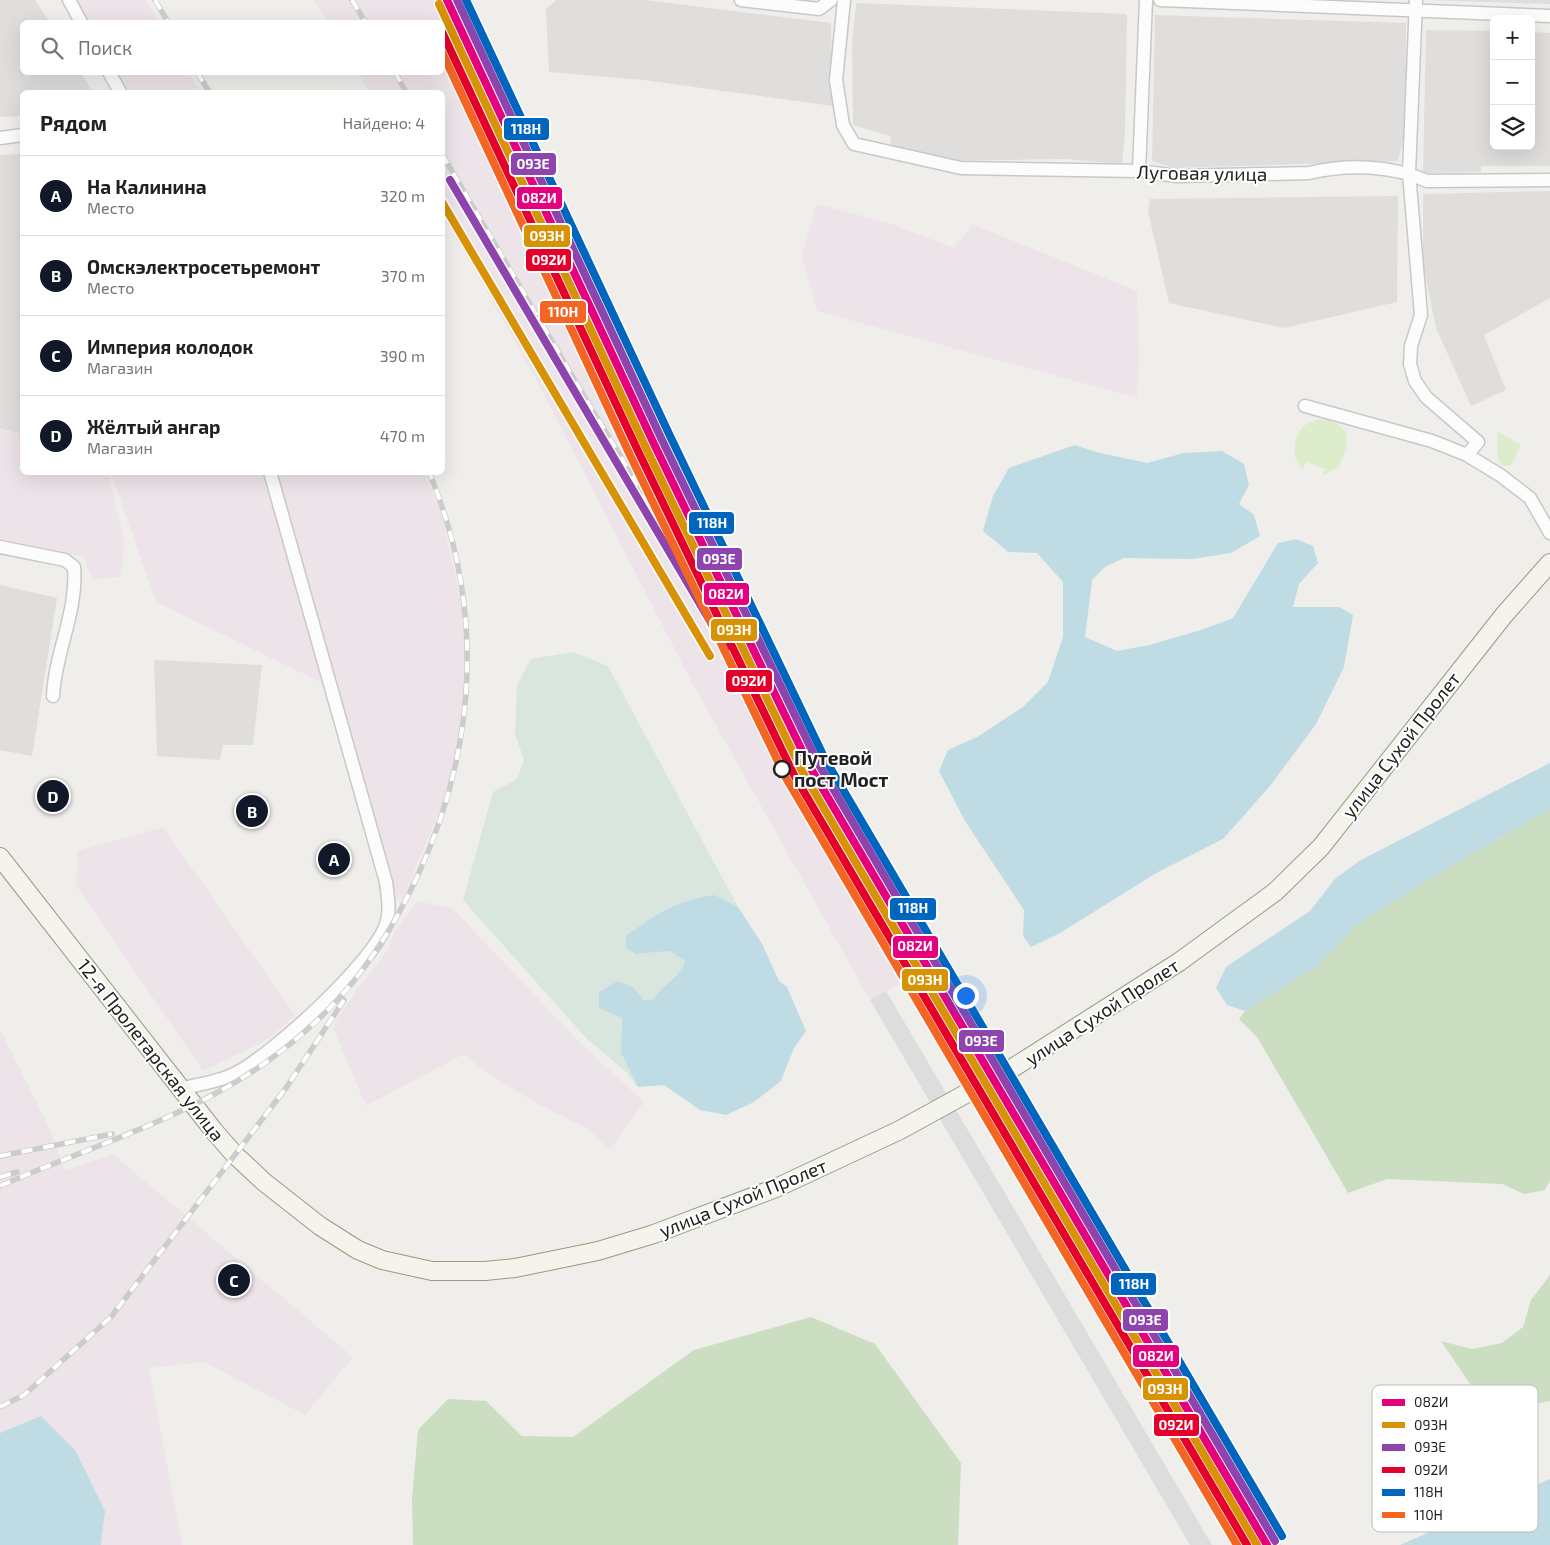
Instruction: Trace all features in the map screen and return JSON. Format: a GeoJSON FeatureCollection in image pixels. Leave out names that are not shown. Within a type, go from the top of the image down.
{"type":"FeatureCollection","features":[{"type":"Feature","properties":{"kind":"main road","name":"улица Сухой Пролет"},"geometry":{"type":"LineString","coordinates":[[320,1226],[358,1250],[404,1265],[432,1271],[457,1272],[515,1268],[598,1251],[654,1234],[776,1188],[909,1125],[1020,1064],[1179,962],[1275,892],[1321,846],[1504,615],[1550,564]]}},
{"type":"Feature","properties":{"kind":"main road","name":"12-я Пролетарская улица"},"geometry":{"type":"LineString","coordinates":[[0,857],[180,1089],[234,1154],[320,1226]]}},
{"type":"Feature","properties":{"kind":"street"},"geometry":{"type":"LineString","coordinates":[[69,0],[81,20]]}},
{"type":"Feature","properties":{"kind":"street"},"geometry":{"type":"LineString","coordinates":[[741,0],[820,9],[831,0]]}},
{"type":"Feature","properties":{"kind":"street","name":"Луговая улица"},"geometry":{"type":"LineString","coordinates":[[844,0],[836,80],[843,125],[854,144],[961,168],[1138,172],[1177,176],[1310,173],[1330,168],[1386,168],[1409,173],[1427,181],[1550,180]]}},
{"type":"Feature","properties":{"kind":"street"},"geometry":{"type":"LineString","coordinates":[[1138,172],[1146,0]]}},
{"type":"Feature","properties":{"kind":"street"},"geometry":{"type":"LineString","coordinates":[[1160,0],[1416,6],[1550,16]]}},
{"type":"Feature","properties":{"kind":"street"},"geometry":{"type":"LineString","coordinates":[[1416,6],[1409,173],[1420,315],[1411,346],[1410,364],[1416,381],[1426,397],[1478,442],[1467,455]]}},
{"type":"Feature","properties":{"kind":"street"},"geometry":{"type":"LineString","coordinates":[[111,75],[119,90]]}},
{"type":"Feature","properties":{"kind":"street"},"geometry":{"type":"LineString","coordinates":[[0,138],[20,135]]}},
{"type":"Feature","properties":{"kind":"street"},"geometry":{"type":"LineString","coordinates":[[1305,406],[1432,441],[1467,455],[1500,475],[1530,498],[1550,532]]}},
{"type":"Feature","properties":{"kind":"street"},"geometry":{"type":"LineString","coordinates":[[180,1089],[234,1075],[275,1048],[353,972],[384,930],[390,913],[386,882],[271,475]]}},
{"type":"Feature","properties":{"kind":"street"},"geometry":{"type":"LineString","coordinates":[[0,547],[65,560],[74,567],[70,622],[59,650],[53,696]]}},
{"type":"Feature","properties":{"kind":"shaded area"},"geometry":{"type":"Polygon","coordinates":[[[0,0],[35,0],[49,20],[20,20],[20,75],[82,75],[92,90],[20,90],[20,116],[0,117],[0,0]]]}},
{"type":"Feature","properties":{"kind":"shaded area"},"geometry":{"type":"Polygon","coordinates":[[[76,0],[146,0],[158,20],[88,20],[76,0]]]}},
{"type":"Feature","properties":{"kind":"shaded area"},"geometry":{"type":"Polygon","coordinates":[[[314,0],[462,0],[602,297],[672,455],[939,963],[870,1000],[690,679],[536,379],[445,218],[445,90],[369,90],[359,75],[445,75],[445,20],[327,20],[314,0]]]}},
{"type":"Feature","properties":{"kind":"shaded area"},"geometry":{"type":"Polygon","coordinates":[[[556,0],[645,0],[831,23],[833,106],[643,80],[549,72],[546,9],[556,0]]]}},
{"type":"Feature","properties":{"kind":"shaded area"},"geometry":{"type":"Polygon","coordinates":[[[1424,0],[1550,0],[1550,4],[1424,0]]]}},
{"type":"Feature","properties":{"kind":"shaded area"},"geometry":{"type":"Polygon","coordinates":[[[856,3],[1127,14],[1125,133],[1122,164],[1066,159],[944,161],[892,150],[890,136],[853,125],[852,46],[856,3]]]}},
{"type":"Feature","properties":{"kind":"shaded area"},"geometry":{"type":"Polygon","coordinates":[[[1155,15],[1406,23],[1406,127],[1398,161],[1173,168],[1152,161],[1155,15]]]}},
{"type":"Feature","properties":{"kind":"shaded area"},"geometry":{"type":"Polygon","coordinates":[[[1426,30],[1490,31],[1490,150],[1535,150],[1535,32],[1550,33],[1550,166],[1481,166],[1481,172],[1423,173],[1426,30]]]}},
{"type":"Feature","properties":{"kind":"shaded area"},"geometry":{"type":"Polygon","coordinates":[[[118,75],[190,75],[200,90],[127,90],[118,75]]]}},
{"type":"Feature","properties":{"kind":"shaded area"},"geometry":{"type":"Polygon","coordinates":[[[20,154],[20,434],[0,429],[0,155],[20,154]]]}},
{"type":"Feature","properties":{"kind":"shaded area"},"geometry":{"type":"Polygon","coordinates":[[[1550,191],[1550,298],[1484,335],[1506,390],[1471,406],[1436,328],[1423,265],[1423,194],[1550,191]]]}},
{"type":"Feature","properties":{"kind":"shaded area"},"geometry":{"type":"Polygon","coordinates":[[[1398,196],[1397,302],[1284,328],[1169,303],[1148,211],[1150,199],[1398,196]]]}},
{"type":"Feature","properties":{"kind":"shaded area"},"geometry":{"type":"Polygon","coordinates":[[[816,204],[889,223],[954,248],[972,224],[1137,291],[1139,358],[1137,398],[817,311],[802,257],[816,204]]]}},
{"type":"Feature","properties":{"kind":"shaded area"},"geometry":{"type":"Polygon","coordinates":[[[0,430],[20,434],[20,475],[108,475],[125,543],[121,577],[92,580],[84,557],[0,543],[0,430]]]}},
{"type":"Feature","properties":{"kind":"shaded area"},"geometry":{"type":"Polygon","coordinates":[[[112,475],[425,475],[441,512],[461,601],[467,675],[457,751],[442,805],[403,898],[393,897],[393,879],[337,690],[156,602],[112,475]]]}},
{"type":"Feature","properties":{"kind":"shaded area"},"geometry":{"type":"Polygon","coordinates":[[[0,585],[57,598],[32,756],[0,750],[0,585]]]}},
{"type":"Feature","properties":{"kind":"shaded area"},"geometry":{"type":"Polygon","coordinates":[[[573,652],[608,666],[738,907],[715,895],[636,954],[669,951],[685,961],[674,978],[654,999],[644,1000],[634,988],[599,1008],[622,1018],[621,1053],[638,1087],[626,1072],[587,1039],[463,900],[493,792],[517,779],[524,760],[515,734],[517,685],[531,659],[573,652]]]}},
{"type":"Feature","properties":{"kind":"shaded area"},"geometry":{"type":"Polygon","coordinates":[[[154,660],[262,665],[253,745],[223,745],[220,760],[157,756],[154,660]]]}},
{"type":"Feature","properties":{"kind":"shaded area"},"geometry":{"type":"Polygon","coordinates":[[[163,827],[295,1015],[269,1039],[203,1071],[75,884],[78,867],[77,851],[163,827]]]}},
{"type":"Feature","properties":{"kind":"shaded area"},"geometry":{"type":"Polygon","coordinates":[[[418,901],[453,909],[582,1045],[644,1102],[610,1150],[590,1130],[536,1103],[486,1072],[464,1054],[366,1106],[334,1030],[335,1022],[358,988],[388,950],[394,932],[418,901]]]}},
{"type":"Feature","properties":{"kind":"shaded area"},"geometry":{"type":"Polygon","coordinates":[[[0,1029],[49,1127],[65,1170],[113,1154],[353,1357],[305,1415],[204,1362],[149,1368],[182,1545],[101,1545],[105,1511],[41,1416],[0,1433],[0,1029]]]}},
{"type":"Feature","properties":{"kind":"green space"},"geometry":{"type":"Polygon","coordinates":[[[1322,419],[1333,422],[1345,430],[1347,443],[1339,467],[1322,476],[1325,469],[1306,462],[1303,469],[1296,461],[1294,450],[1296,439],[1301,429],[1311,422],[1322,419]]]}},
{"type":"Feature","properties":{"kind":"green space"},"geometry":{"type":"Polygon","coordinates":[[[1498,431],[1521,445],[1511,466],[1503,466],[1499,462],[1497,448],[1498,431]]]}},
{"type":"Feature","properties":{"kind":"green space"},"geometry":{"type":"Polygon","coordinates":[[[1550,809],[1550,1180],[1545,1190],[1524,1194],[1502,1184],[1387,1179],[1348,1193],[1257,1037],[1239,1019],[1245,1011],[1317,966],[1355,926],[1439,873],[1550,809]]]}},
{"type":"Feature","properties":{"kind":"green space"},"geometry":{"type":"Polygon","coordinates":[[[1550,1275],[1550,1401],[1538,1403],[1538,1385],[1471,1385],[1441,1341],[1472,1349],[1502,1343],[1523,1327],[1531,1300],[1550,1275]]]}},
{"type":"Feature","properties":{"kind":"green space"},"geometry":{"type":"Polygon","coordinates":[[[811,1317],[875,1344],[961,1463],[958,1545],[413,1545],[412,1498],[418,1430],[448,1399],[486,1401],[522,1436],[573,1437],[694,1350],[811,1317]]]}},
{"type":"Feature","properties":{"kind":"water"},"geometry":{"type":"Polygon","coordinates":[[[1075,445],[1096,452],[1147,463],[1184,453],[1222,451],[1244,464],[1249,485],[1239,504],[1254,515],[1260,536],[1231,553],[1192,559],[1124,558],[1105,567],[1092,580],[1085,637],[1117,651],[1149,645],[1201,630],[1233,618],[1278,543],[1296,539],[1313,546],[1318,563],[1299,584],[1293,607],[1339,607],[1353,615],[1344,667],[1316,724],[1270,786],[1223,839],[1158,872],[1060,933],[1031,947],[1023,936],[1024,910],[965,821],[939,771],[948,750],[977,737],[1023,707],[1048,682],[1063,637],[1063,582],[1037,553],[1008,552],[983,531],[993,496],[1009,468],[1075,445]]]}},
{"type":"Feature","properties":{"kind":"water"},"geometry":{"type":"Polygon","coordinates":[[[1550,763],[1550,809],[1439,873],[1355,926],[1317,966],[1245,1011],[1227,1005],[1216,988],[1226,967],[1310,911],[1335,879],[1359,861],[1550,763]]]}},
{"type":"Feature","properties":{"kind":"water"},"geometry":{"type":"Polygon","coordinates":[[[715,895],[738,907],[762,944],[779,981],[787,987],[806,1031],[794,1048],[781,1081],[754,1102],[726,1115],[700,1110],[664,1085],[638,1087],[621,1053],[622,1018],[599,1008],[599,992],[618,981],[634,988],[644,1000],[654,999],[678,973],[685,961],[669,951],[636,954],[626,948],[626,936],[668,909],[689,901],[715,895]]]}},
{"type":"Feature","properties":{"kind":"water"},"geometry":{"type":"Polygon","coordinates":[[[41,1416],[75,1450],[105,1511],[101,1545],[0,1545],[0,1433],[41,1416]]]}},
{"type":"Feature","properties":{"kind":"water"},"geometry":{"type":"Polygon","coordinates":[[[1550,1479],[1550,1545],[1400,1545],[1430,1532],[1538,1532],[1538,1484],[1550,1479]]]}},
{"type":"Feature","properties":{"kind":"pier"},"geometry":{"type":"Polygon","coordinates":[[[939,963],[1281,1545],[1237,1545],[905,981],[939,963]]]}},
{"type":"Feature","properties":{"kind":"pier"},"geometry":{"type":"Polygon","coordinates":[[[886,991],[1212,1545],[1190,1545],[870,1000],[886,991]]]}},
{"type":"Feature","properties":{"kind":"railway"},"geometry":{"type":"LineString","coordinates":[[155,0],[167,20]]}},
{"type":"Feature","properties":{"kind":"railway"},"geometry":{"type":"LineString","coordinates":[[352,0],[364,20]]}},
{"type":"Feature","properties":{"kind":"railway"},"geometry":{"type":"LineString","coordinates":[[199,75],[208,90]]}},
{"type":"Feature","properties":{"kind":"railway"},"geometry":{"type":"LineString","coordinates":[[397,75],[405,90]]}},
{"type":"Feature","properties":{"kind":"railway"},"geometry":{"type":"LineString","coordinates":[[445,159],[594,413],[810,767]]}},
{"type":"Feature","properties":{"kind":"railway"},"geometry":{"type":"LineString","coordinates":[[0,1186],[169,1116],[234,1083],[265,1063],[291,1044],[335,1003],[372,957],[388,932],[417,877],[437,827],[452,777],[462,727],[467,676],[466,624],[459,573],[447,523],[430,475]]}},
{"type":"Feature","properties":{"kind":"railway"},"geometry":{"type":"LineString","coordinates":[[0,1407],[24,1395],[111,1317],[286,1088],[344,1000]]}},
{"type":"Feature","properties":{"kind":"railway"},"geometry":{"type":"LineString","coordinates":[[0,1156],[112,1134]]}},
{"type":"Feature","properties":{"kind":"railway"},"geometry":{"type":"LineString","coordinates":[[0,1177],[17,1172]]}},
{"type":"Feature","properties":{"kind":"transit line","name":"082И"},"geometry":{"type":"LineString","coordinates":[[447,0],[654,444],[810,767],[1267,1545]]}},
{"type":"Feature","properties":{"kind":"transit line","name":"093Е"},"geometry":{"type":"LineString","coordinates":[[457,0],[662,440],[818,763],[1275,1541]]}},
{"type":"Feature","properties":{"kind":"transit line","name":"118Н"},"geometry":{"type":"LineString","coordinates":[[466,0],[670,436],[825,759],[1282,1536]]}},
{"type":"Feature","properties":{"kind":"transit line","name":"093Н"},"geometry":{"type":"LineString","coordinates":[[439,4],[646,448],[802,771],[1257,1545]]}},
{"type":"Feature","properties":{"kind":"transit line","name":"092И"},"geometry":{"type":"LineString","coordinates":[[445,38],[638,451],[794,775],[1247,1545]]}},
{"type":"Feature","properties":{"kind":"transit line","name":"110Н"},"geometry":{"type":"LineString","coordinates":[[445,58],[630,455],[786,778],[1237,1545]]}},
{"type":"Feature","properties":{"kind":"transit line","name":"093Е"},"geometry":{"type":"LineString","coordinates":[[450,180],[726,648]]}},
{"type":"Feature","properties":{"kind":"transit line","name":"093Н"},"geometry":{"type":"LineString","coordinates":[[445,207],[710,656]]}},
{"type":"Feature","properties":{"kind":"place","name":"Путевой пост Мост"},"geometry":{"type":"Point","coordinates":[782,769]}},
{"type":"Feature","properties":{"kind":"place","name":"Жёлтый ангар"},"geometry":{"type":"Point","coordinates":[53,796]}},
{"type":"Feature","properties":{"kind":"place","name":"Омскэлектросетьремонт"},"geometry":{"type":"Point","coordinates":[252,811]}},
{"type":"Feature","properties":{"kind":"place","name":"На Калинина"},"geometry":{"type":"Point","coordinates":[334,859]}},
{"type":"Feature","properties":{"kind":"place","name":"Империя колодок"},"geometry":{"type":"Point","coordinates":[234,1280]}}]}
